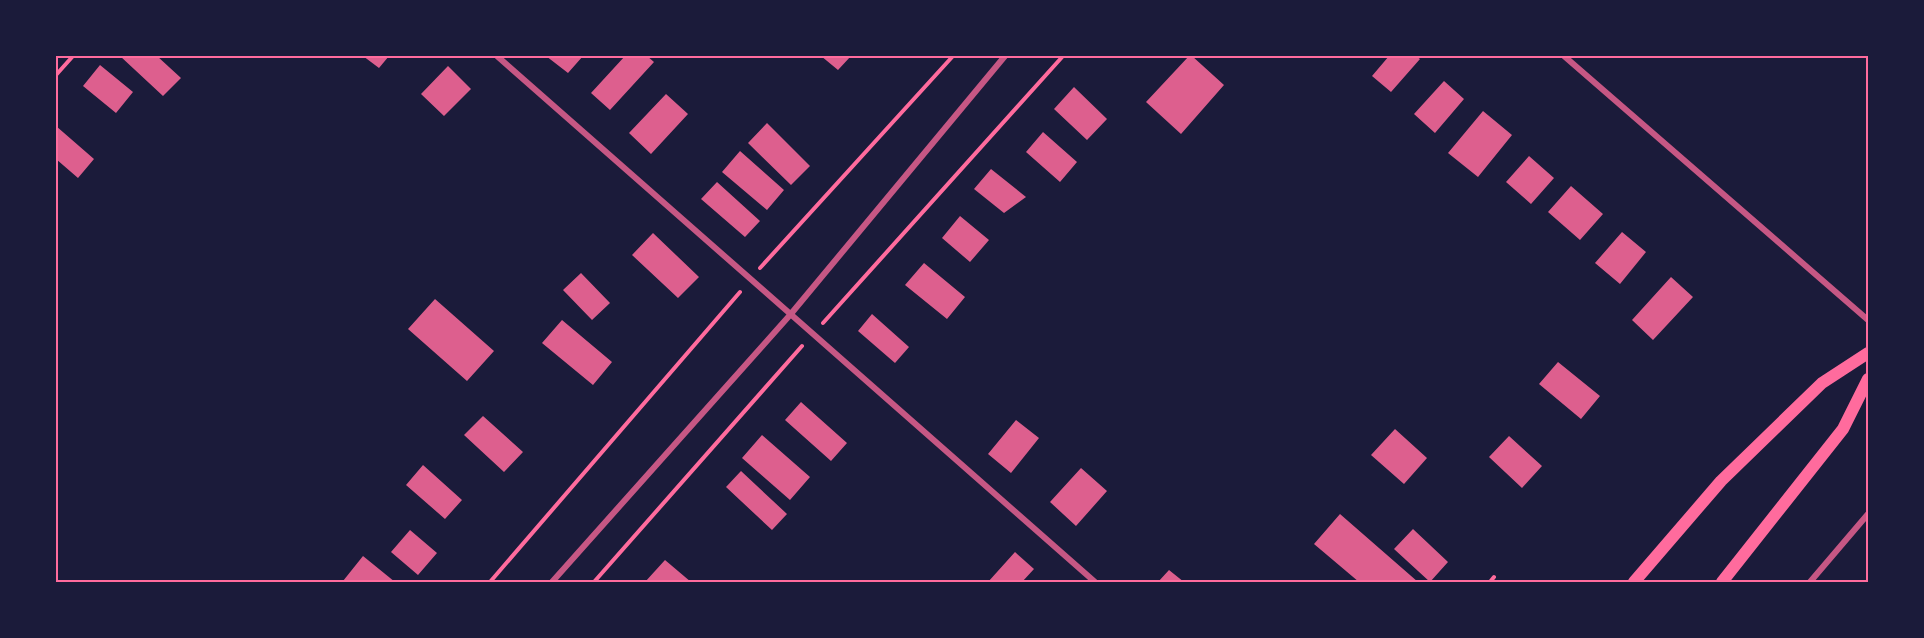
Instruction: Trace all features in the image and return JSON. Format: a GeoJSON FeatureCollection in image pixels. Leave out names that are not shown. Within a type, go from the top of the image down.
{"type":"FeatureCollection","features":[{"type":"Feature","properties":{"kind":"main road"},"geometry":{"type":"LineString","coordinates":[[1634,582],[1721,481],[1822,383],[1869,353]]}},
{"type":"Feature","properties":{"kind":"main road"},"geometry":{"type":"LineString","coordinates":[[1722,582],[1843,429],[1869,379]]}},
{"type":"Feature","properties":{"kind":"street"},"geometry":{"type":"LineString","coordinates":[[497,56],[1095,582]]}},
{"type":"Feature","properties":{"kind":"street"},"geometry":{"type":"LineString","coordinates":[[552,582],[790,315],[1005,56]]}},
{"type":"Feature","properties":{"kind":"street"},"geometry":{"type":"LineString","coordinates":[[1564,56],[1869,321]]}},
{"type":"Feature","properties":{"kind":"street"},"geometry":{"type":"LineString","coordinates":[[1810,582],[1869,514]]}},
{"type":"Feature","properties":{"kind":"path"},"geometry":{"type":"LineString","coordinates":[[56,75],[73,56]]}},
{"type":"Feature","properties":{"kind":"path"},"geometry":{"type":"LineString","coordinates":[[490,582],[750,279],[953,56]]}},
{"type":"Feature","properties":{"kind":"path"},"geometry":{"type":"LineString","coordinates":[[594,582],[812,334],[1064,56]]}},
{"type":"Feature","properties":{"kind":"path"},"geometry":{"type":"LineString","coordinates":[[1490,582],[1494,578]]}},
{"type":"Feature","properties":{"kind":"building"},"geometry":{"type":"Polygon","coordinates":[[[120,56],[157,56],[181,78],[163,96],[120,56]]]}},
{"type":"Feature","properties":{"kind":"building"},"geometry":{"type":"Polygon","coordinates":[[[363,56],[389,56],[379,68],[363,56]]]}},
{"type":"Feature","properties":{"kind":"building"},"geometry":{"type":"Polygon","coordinates":[[[546,56],[583,56],[568,73],[546,56]]]}},
{"type":"Feature","properties":{"kind":"building"},"geometry":{"type":"Polygon","coordinates":[[[625,56],[647,56],[654,62],[610,110],[591,93],[625,56]]]}},
{"type":"Feature","properties":{"kind":"building"},"geometry":{"type":"Polygon","coordinates":[[[821,56],[851,56],[838,70],[821,56]]]}},
{"type":"Feature","properties":{"kind":"building"},"geometry":{"type":"Polygon","coordinates":[[[1189,56],[1192,56],[1224,85],[1181,134],[1146,102],[1189,56]]]}},
{"type":"Feature","properties":{"kind":"building"},"geometry":{"type":"Polygon","coordinates":[[[1389,56],[1416,56],[1420,59],[1391,92],[1372,76],[1389,56]]]}},
{"type":"Feature","properties":{"kind":"building"},"geometry":{"type":"Polygon","coordinates":[[[100,65],[133,92],[116,113],[83,86],[100,65]]]}},
{"type":"Feature","properties":{"kind":"building"},"geometry":{"type":"Polygon","coordinates":[[[448,66],[471,89],[444,116],[421,94],[448,66]]]}},
{"type":"Feature","properties":{"kind":"building"},"geometry":{"type":"Polygon","coordinates":[[[1444,81],[1464,99],[1435,133],[1414,114],[1444,81]]]}},
{"type":"Feature","properties":{"kind":"building"},"geometry":{"type":"Polygon","coordinates":[[[1074,87],[1107,119],[1087,140],[1054,109],[1074,87]]]}},
{"type":"Feature","properties":{"kind":"building"},"geometry":{"type":"Polygon","coordinates":[[[666,94],[688,114],[651,154],[629,133],[666,94]]]}},
{"type":"Feature","properties":{"kind":"building"},"geometry":{"type":"Polygon","coordinates":[[[1483,111],[1512,135],[1478,177],[1448,153],[1483,111]]]}},
{"type":"Feature","properties":{"kind":"building"},"geometry":{"type":"Polygon","coordinates":[[[767,123],[810,166],[791,185],[748,143],[767,123]]]}},
{"type":"Feature","properties":{"kind":"building"},"geometry":{"type":"Polygon","coordinates":[[[56,126],[94,159],[78,178],[56,159],[56,126]]]}},
{"type":"Feature","properties":{"kind":"building"},"geometry":{"type":"Polygon","coordinates":[[[1043,132],[1077,162],[1060,182],[1026,152],[1043,132]]]}},
{"type":"Feature","properties":{"kind":"building"},"geometry":{"type":"Polygon","coordinates":[[[740,151],[784,190],[767,210],[722,172],[740,151]]]}},
{"type":"Feature","properties":{"kind":"building"},"geometry":{"type":"Polygon","coordinates":[[[1529,156],[1554,178],[1531,204],[1506,182],[1529,156]]]}},
{"type":"Feature","properties":{"kind":"building"},"geometry":{"type":"Polygon","coordinates":[[[991,169],[1026,197],[1004,213],[974,189],[991,169]]]}},
{"type":"Feature","properties":{"kind":"building"},"geometry":{"type":"Polygon","coordinates":[[[717,182],[760,221],[745,237],[701,199],[717,182]]]}},
{"type":"Feature","properties":{"kind":"building"},"geometry":{"type":"Polygon","coordinates":[[[1571,186],[1603,214],[1580,240],[1548,212],[1571,186]]]}},
{"type":"Feature","properties":{"kind":"building"},"geometry":{"type":"Polygon","coordinates":[[[960,216],[989,240],[970,262],[942,238],[960,216]]]}},
{"type":"Feature","properties":{"kind":"building"},"geometry":{"type":"Polygon","coordinates":[[[1622,232],[1646,252],[1620,284],[1595,263],[1622,232]]]}},
{"type":"Feature","properties":{"kind":"building"},"geometry":{"type":"Polygon","coordinates":[[[653,233],[699,277],[678,298],[632,255],[653,233]]]}},
{"type":"Feature","properties":{"kind":"building"},"geometry":{"type":"Polygon","coordinates":[[[924,263],[965,297],[947,319],[905,285],[924,263]]]}},
{"type":"Feature","properties":{"kind":"building"},"geometry":{"type":"Polygon","coordinates":[[[581,273],[610,303],[592,320],[563,290],[581,273]]]}},
{"type":"Feature","properties":{"kind":"building"},"geometry":{"type":"Polygon","coordinates":[[[1671,277],[1693,297],[1653,340],[1632,320],[1671,277]]]}},
{"type":"Feature","properties":{"kind":"building"},"geometry":{"type":"Polygon","coordinates":[[[435,299],[494,351],[467,381],[408,329],[435,299]]]}},
{"type":"Feature","properties":{"kind":"building"},"geometry":{"type":"Polygon","coordinates":[[[872,314],[909,347],[895,363],[858,331],[872,314]]]}},
{"type":"Feature","properties":{"kind":"building"},"geometry":{"type":"Polygon","coordinates":[[[562,320],[612,362],[593,385],[542,343],[562,320]]]}},
{"type":"Feature","properties":{"kind":"building"},"geometry":{"type":"Polygon","coordinates":[[[1558,362],[1600,396],[1581,419],[1539,384],[1558,362]]]}},
{"type":"Feature","properties":{"kind":"building"},"geometry":{"type":"Polygon","coordinates":[[[801,402],[847,443],[831,461],[785,420],[801,402]]]}},
{"type":"Feature","properties":{"kind":"building"},"geometry":{"type":"Polygon","coordinates":[[[483,416],[523,452],[504,472],[464,435],[483,416]]]}},
{"type":"Feature","properties":{"kind":"building"},"geometry":{"type":"Polygon","coordinates":[[[1016,420],[1039,438],[1011,473],[988,454],[1016,420]]]}},
{"type":"Feature","properties":{"kind":"building"},"geometry":{"type":"Polygon","coordinates":[[[1395,429],[1427,458],[1404,484],[1371,455],[1395,429]]]}},
{"type":"Feature","properties":{"kind":"building"},"geometry":{"type":"Polygon","coordinates":[[[762,435],[810,477],[790,500],[742,458],[762,435]]]}},
{"type":"Feature","properties":{"kind":"building"},"geometry":{"type":"Polygon","coordinates":[[[1509,436],[1542,466],[1522,488],[1489,457],[1509,436]]]}},
{"type":"Feature","properties":{"kind":"building"},"geometry":{"type":"Polygon","coordinates":[[[423,465],[462,500],[445,519],[406,485],[423,465]]]}},
{"type":"Feature","properties":{"kind":"building"},"geometry":{"type":"Polygon","coordinates":[[[1081,468],[1107,491],[1076,526],[1050,502],[1081,468]]]}},
{"type":"Feature","properties":{"kind":"building"},"geometry":{"type":"Polygon","coordinates":[[[741,471],[787,514],[772,530],[726,487],[741,471]]]}},
{"type":"Feature","properties":{"kind":"building"},"geometry":{"type":"Polygon","coordinates":[[[1340,514],[1418,582],[1359,582],[1314,544],[1340,514]]]}},
{"type":"Feature","properties":{"kind":"building"},"geometry":{"type":"Polygon","coordinates":[[[1413,529],[1448,562],[1430,582],[1394,549],[1413,529]]]}},
{"type":"Feature","properties":{"kind":"building"},"geometry":{"type":"Polygon","coordinates":[[[410,530],[437,553],[418,575],[391,552],[410,530]]]}},
{"type":"Feature","properties":{"kind":"building"},"geometry":{"type":"Polygon","coordinates":[[[1015,552],[1034,569],[1022,582],[988,582],[1015,552]]]}},
{"type":"Feature","properties":{"kind":"building"},"geometry":{"type":"Polygon","coordinates":[[[363,556],[395,582],[343,581],[363,556]]]}},
{"type":"Feature","properties":{"kind":"building"},"geometry":{"type":"Polygon","coordinates":[[[665,560],[691,582],[645,582],[665,560]]]}},
{"type":"Feature","properties":{"kind":"building"},"geometry":{"type":"Polygon","coordinates":[[[1169,570],[1184,582],[1158,582],[1169,570]]]}}]}
